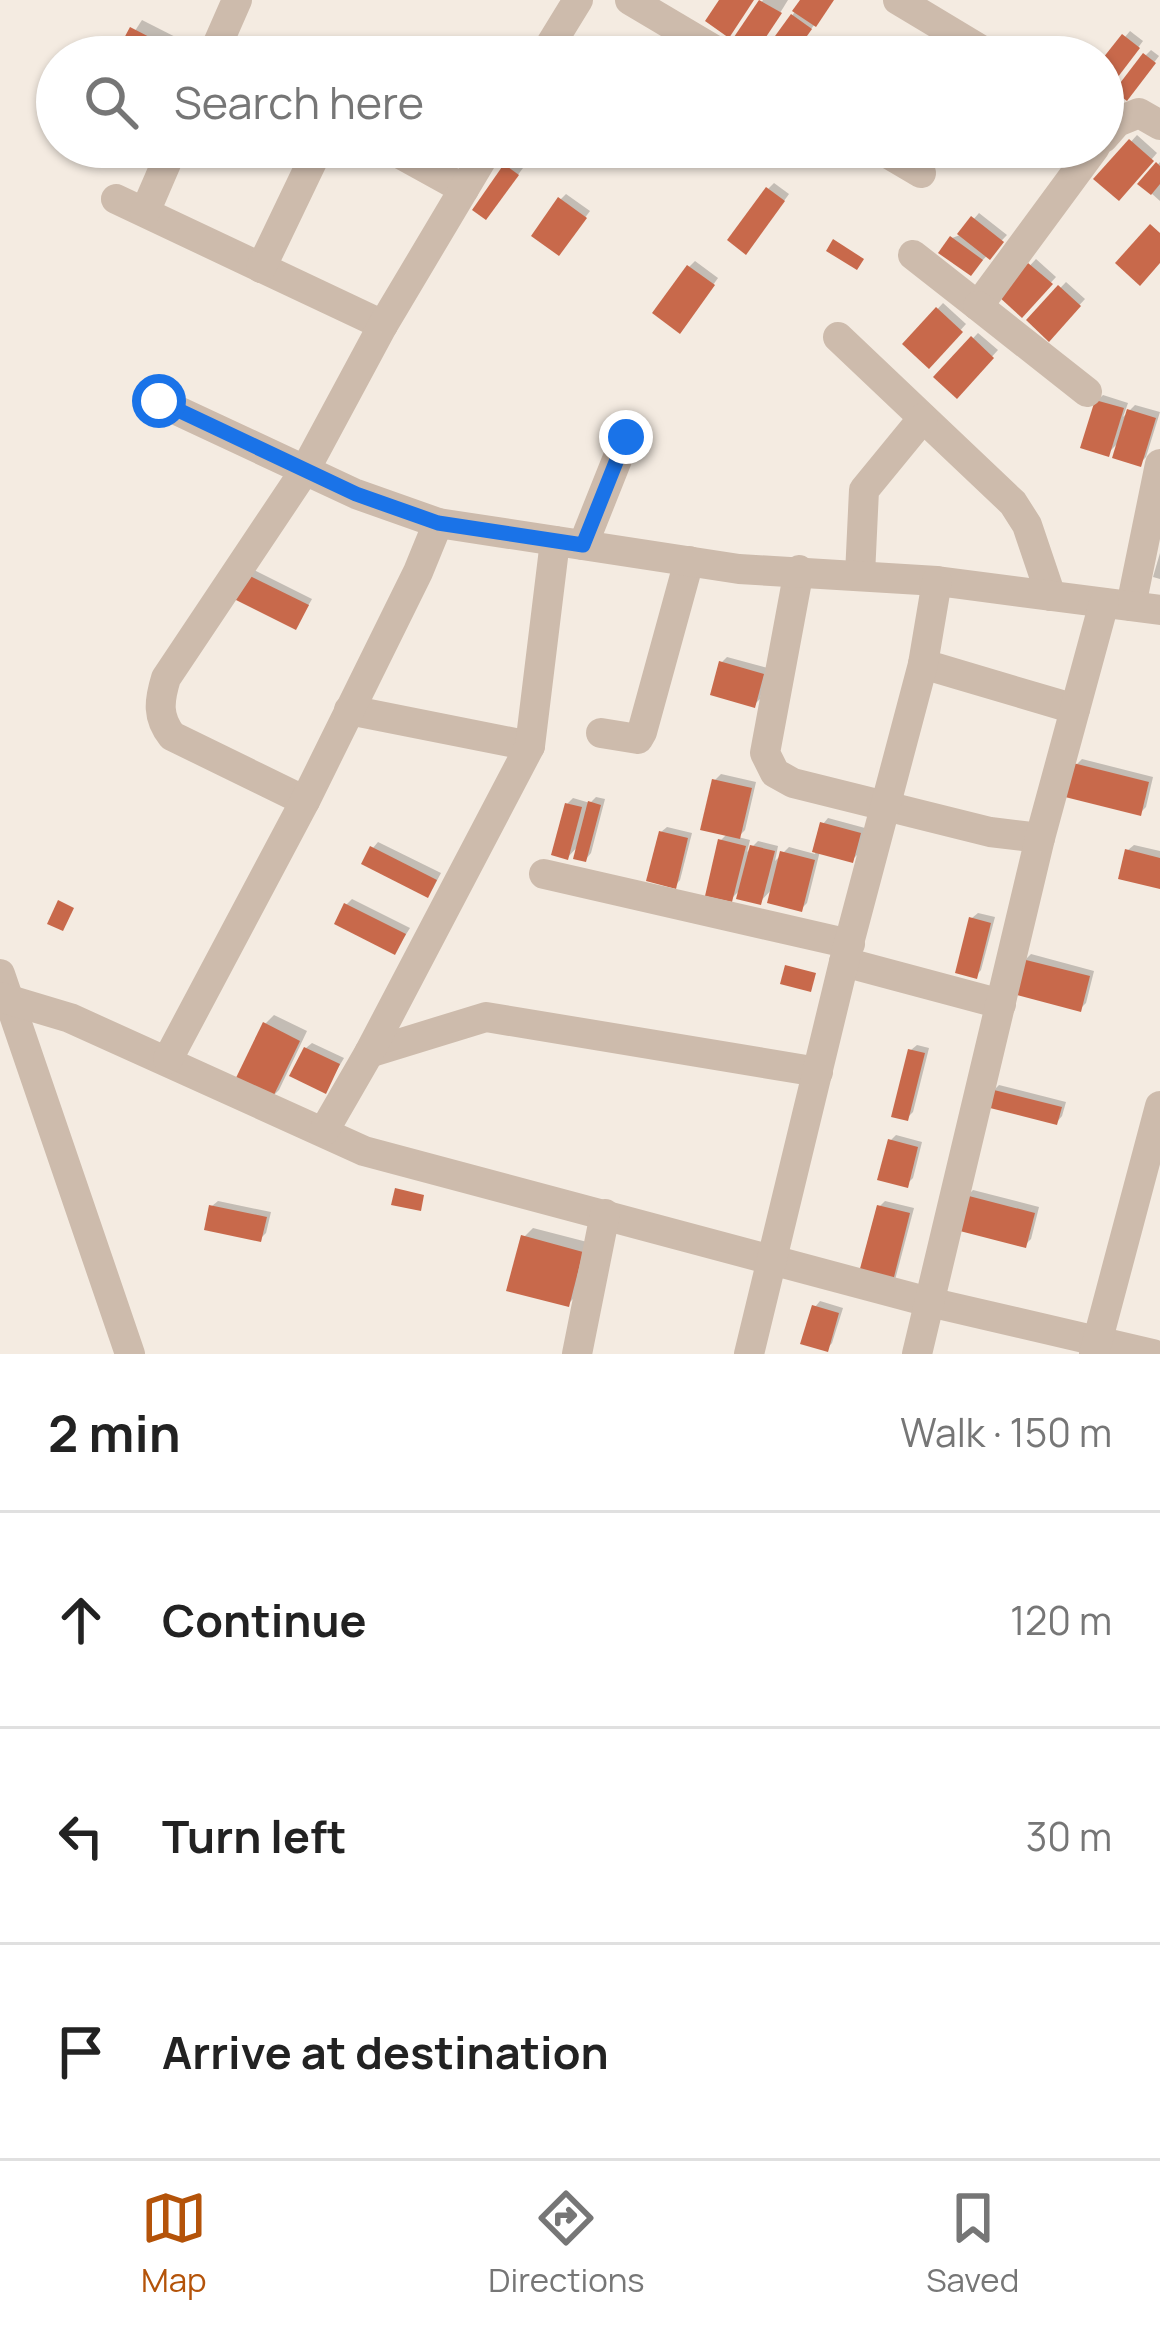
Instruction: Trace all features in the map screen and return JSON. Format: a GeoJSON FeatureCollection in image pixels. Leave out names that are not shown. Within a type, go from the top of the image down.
{"type":"FeatureCollection","features":[{"type":"Feature","properties":{"kind":"street"},"geometry":{"type":"LineString","coordinates":[[221,36],[236,0]]}},
{"type":"Feature","properties":{"kind":"street"},"geometry":{"type":"LineString","coordinates":[[555,36],[578,0]]}},
{"type":"Feature","properties":{"kind":"street"},"geometry":{"type":"LineString","coordinates":[[630,0],[691,36]]}},
{"type":"Feature","properties":{"kind":"street"},"geometry":{"type":"LineString","coordinates":[[898,0],[958,36]]}},
{"type":"Feature","properties":{"kind":"street"},"geometry":{"type":"LineString","coordinates":[[1124,119],[1139,113],[1160,125]]}},
{"type":"Feature","properties":{"kind":"street"},"geometry":{"type":"LineString","coordinates":[[145,212],[164,168]]}},
{"type":"Feature","properties":{"kind":"street"},"geometry":{"type":"LineString","coordinates":[[262,268],[309,168]]}},
{"type":"Feature","properties":{"kind":"street"},"geometry":{"type":"LineString","coordinates":[[426,168],[464,189]]}},
{"type":"Feature","properties":{"kind":"street"},"geometry":{"type":"LineString","coordinates":[[305,801],[172,736],[161,722],[160,697],[166,678],[305,470],[476,168]]}},
{"type":"Feature","properties":{"kind":"street"},"geometry":{"type":"LineString","coordinates":[[913,168],[921,173]]}},
{"type":"Feature","properties":{"kind":"street"},"geometry":{"type":"LineString","coordinates":[[978,306],[1080,168]]}},
{"type":"Feature","properties":{"kind":"street"},"geometry":{"type":"LineString","coordinates":[[116,199],[383,326]]}},
{"type":"Feature","properties":{"kind":"street"},"geometry":{"type":"LineString","coordinates":[[913,255],[1087,392]]}},
{"type":"Feature","properties":{"kind":"street"},"geometry":{"type":"LineString","coordinates":[[838,337],[1013,503],[1027,525],[1051,596]]}},
{"type":"Feature","properties":{"kind":"street"},"geometry":{"type":"LineString","coordinates":[[159,401],[356,494],[438,523],[739,569],[938,581],[1132,606]]}},
{"type":"Feature","properties":{"kind":"street"},"geometry":{"type":"LineString","coordinates":[[860,575],[864,490],[923,418]]}},
{"type":"Feature","properties":{"kind":"street"},"geometry":{"type":"LineString","coordinates":[[324,1131],[530,746],[569,543],[626,437]]}},
{"type":"Feature","properties":{"kind":"street"},"geometry":{"type":"LineString","coordinates":[[917,1354],[1040,838],[1075,710],[1132,606],[1160,464]]}},
{"type":"Feature","properties":{"kind":"street"},"geometry":{"type":"LineString","coordinates":[[168,1059],[305,801],[438,523]]}},
{"type":"Feature","properties":{"kind":"street"},"geometry":{"type":"LineString","coordinates":[[601,734],[631,740],[642,732],[689,561]]}},
{"type":"Feature","properties":{"kind":"street"},"geometry":{"type":"LineString","coordinates":[[799,570],[765,753],[775,773],[793,783],[887,807],[990,832],[1040,838]]}},
{"type":"Feature","properties":{"kind":"street"},"geometry":{"type":"LineString","coordinates":[[749,1354],[923,664],[938,581]]}},
{"type":"Feature","properties":{"kind":"street"},"geometry":{"type":"LineString","coordinates":[[923,664],[1075,710]]}},
{"type":"Feature","properties":{"kind":"street"},"geometry":{"type":"LineString","coordinates":[[349,710],[530,746]]}},
{"type":"Feature","properties":{"kind":"street"},"geometry":{"type":"LineString","coordinates":[[544,874],[847,953],[1000,1004]]}},
{"type":"Feature","properties":{"kind":"street"},"geometry":{"type":"LineString","coordinates":[[3,991],[168,1059],[364,1151],[1096,1348],[1153,1354]]}},
{"type":"Feature","properties":{"kind":"street"},"geometry":{"type":"LineString","coordinates":[[3,991],[130,1354]]}},
{"type":"Feature","properties":{"kind":"street"},"geometry":{"type":"LineString","coordinates":[[369,1052],[486,1017],[818,1072]]}},
{"type":"Feature","properties":{"kind":"street"},"geometry":{"type":"LineString","coordinates":[[1096,1348],[1160,1106]]}},
{"type":"Feature","properties":{"kind":"street"},"geometry":{"type":"LineString","coordinates":[[578,1354],[605,1214]]}},
{"type":"Feature","properties":{"kind":"building"},"geometry":{"type":"Polygon","coordinates":[[[719,0],[754,0],[730,36],[705,21],[719,0]]]}},
{"type":"Feature","properties":{"kind":"building"},"geometry":{"type":"Polygon","coordinates":[[[759,0],[782,13],[767,36],[735,36],[759,0]]]}},
{"type":"Feature","properties":{"kind":"building"},"geometry":{"type":"Polygon","coordinates":[[[800,0],[834,0],[816,27],[792,11],[800,0]]]}},
{"type":"Feature","properties":{"kind":"building"},"geometry":{"type":"Polygon","coordinates":[[[791,14],[812,29],[807,36],[775,36],[791,14]]]}},
{"type":"Feature","properties":{"kind":"building"},"geometry":{"type":"Polygon","coordinates":[[[130,27],[147,36],[125,36],[130,27]]]}},
{"type":"Feature","properties":{"kind":"building"},"geometry":{"type":"Polygon","coordinates":[[[1122,34],[1140,48],[1124,69],[1124,36],[1122,34]]]}},
{"type":"Feature","properties":{"kind":"building"},"geometry":{"type":"Polygon","coordinates":[[[1143,53],[1156,63],[1127,101],[1124,78],[1143,53]]]}},
{"type":"Feature","properties":{"kind":"building"},"geometry":{"type":"Polygon","coordinates":[[[1129,139],[1154,161],[1119,201],[1093,179],[1103,168],[1124,168],[1124,145],[1129,139]]]}},
{"type":"Feature","properties":{"kind":"building"},"geometry":{"type":"Polygon","coordinates":[[[1156,162],[1160,184],[1151,195],[1137,184],[1156,162]]]}},
{"type":"Feature","properties":{"kind":"building"},"geometry":{"type":"Polygon","coordinates":[[[501,168],[519,175],[486,220],[472,210],[501,168]]]}},
{"type":"Feature","properties":{"kind":"building"},"geometry":{"type":"Polygon","coordinates":[[[766,187],[785,201],[746,255],[727,240],[766,187]]]}},
{"type":"Feature","properties":{"kind":"building"},"geometry":{"type":"Polygon","coordinates":[[[558,197],[587,218],[559,256],[531,236],[558,197]]]}},
{"type":"Feature","properties":{"kind":"building"},"geometry":{"type":"Polygon","coordinates":[[[971,216],[1004,242],[990,260],[957,234],[971,216]]]}},
{"type":"Feature","properties":{"kind":"building"},"geometry":{"type":"Polygon","coordinates":[[[1150,224],[1160,233],[1160,263],[1140,286],[1115,263],[1150,224]]]}},
{"type":"Feature","properties":{"kind":"building"},"geometry":{"type":"Polygon","coordinates":[[[950,236],[983,260],[971,276],[938,253],[950,236]]]}},
{"type":"Feature","properties":{"kind":"building"},"geometry":{"type":"Polygon","coordinates":[[[833,239],[864,259],[857,270],[826,251],[833,239]]]}},
{"type":"Feature","properties":{"kind":"building"},"geometry":{"type":"Polygon","coordinates":[[[1028,263],[1053,284],[1022,318],[998,296],[1028,263]]]}},
{"type":"Feature","properties":{"kind":"building"},"geometry":{"type":"Polygon","coordinates":[[[687,265],[715,285],[680,334],[652,313],[687,265]]]}},
{"type":"Feature","properties":{"kind":"building"},"geometry":{"type":"Polygon","coordinates":[[[1058,285],[1081,306],[1049,342],[1026,320],[1058,285]]]}},
{"type":"Feature","properties":{"kind":"building"},"geometry":{"type":"Polygon","coordinates":[[[936,307],[963,332],[929,369],[902,344],[936,307]]]}},
{"type":"Feature","properties":{"kind":"building"},"geometry":{"type":"Polygon","coordinates":[[[971,336],[994,358],[957,399],[933,377],[971,336]]]}},
{"type":"Feature","properties":{"kind":"building"},"geometry":{"type":"Polygon","coordinates":[[[1095,400],[1124,408],[1109,457],[1080,448],[1095,400]]]}},
{"type":"Feature","properties":{"kind":"building"},"geometry":{"type":"Polygon","coordinates":[[[1127,409],[1156,418],[1141,467],[1112,458],[1127,409]]]}},
{"type":"Feature","properties":{"kind":"building"},"geometry":{"type":"Polygon","coordinates":[[[244,573],[309,605],[296,630],[232,598],[244,573]]]}},
{"type":"Feature","properties":{"kind":"building"},"geometry":{"type":"Polygon","coordinates":[[[719,661],[764,674],[755,708],[710,695],[719,661]]]}},
{"type":"Feature","properties":{"kind":"building"},"geometry":{"type":"Polygon","coordinates":[[[1073,763],[1149,782],[1141,816],[1065,797],[1073,763]]]}},
{"type":"Feature","properties":{"kind":"building"},"geometry":{"type":"Polygon","coordinates":[[[712,779],[752,788],[740,839],[700,830],[712,779]]]}},
{"type":"Feature","properties":{"kind":"building"},"geometry":{"type":"Polygon","coordinates":[[[588,801],[601,805],[586,862],[573,859],[588,801]]]}},
{"type":"Feature","properties":{"kind":"building"},"geometry":{"type":"Polygon","coordinates":[[[565,803],[582,807],[568,860],[551,855],[565,803]]]}},
{"type":"Feature","properties":{"kind":"building"},"geometry":{"type":"Polygon","coordinates":[[[820,822],[861,833],[853,863],[812,852],[820,822]]]}},
{"type":"Feature","properties":{"kind":"building"},"geometry":{"type":"Polygon","coordinates":[[[659,831],[688,838],[676,889],[646,881],[659,831]]]}},
{"type":"Feature","properties":{"kind":"building"},"geometry":{"type":"Polygon","coordinates":[[[718,839],[746,846],[732,902],[705,896],[718,839]]]}},
{"type":"Feature","properties":{"kind":"building"},"geometry":{"type":"Polygon","coordinates":[[[750,845],[775,851],[761,905],[736,899],[750,845]]]}},
{"type":"Feature","properties":{"kind":"building"},"geometry":{"type":"Polygon","coordinates":[[[370,846],[437,880],[428,898],[361,864],[370,846]]]}},
{"type":"Feature","properties":{"kind":"building"},"geometry":{"type":"Polygon","coordinates":[[[1125,849],[1160,858],[1160,889],[1118,879],[1125,849]]]}},
{"type":"Feature","properties":{"kind":"building"},"geometry":{"type":"Polygon","coordinates":[[[780,851],[815,860],[802,912],[767,903],[780,851]]]}},
{"type":"Feature","properties":{"kind":"building"},"geometry":{"type":"Polygon","coordinates":[[[58,900],[74,908],[63,931],[47,924],[58,900]]]}},
{"type":"Feature","properties":{"kind":"building"},"geometry":{"type":"Polygon","coordinates":[[[344,903],[406,934],[395,955],[334,924],[344,903]]]}},
{"type":"Feature","properties":{"kind":"building"},"geometry":{"type":"Polygon","coordinates":[[[969,917],[991,923],[977,979],[955,973],[969,917]]]}},
{"type":"Feature","properties":{"kind":"building"},"geometry":{"type":"Polygon","coordinates":[[[1022,959],[1090,976],[1081,1012],[1013,994],[1022,959]]]}},
{"type":"Feature","properties":{"kind":"building"},"geometry":{"type":"Polygon","coordinates":[[[785,965],[816,973],[811,992],[780,984],[785,965]]]}},
{"type":"Feature","properties":{"kind":"building"},"geometry":{"type":"Polygon","coordinates":[[[263,1022],[300,1041],[270,1103],[233,1084],[263,1022]]]}},
{"type":"Feature","properties":{"kind":"building"},"geometry":{"type":"Polygon","coordinates":[[[304,1047],[340,1064],[326,1094],[289,1076],[304,1047]]]}},
{"type":"Feature","properties":{"kind":"building"},"geometry":{"type":"Polygon","coordinates":[[[908,1049],[925,1053],[908,1121],[891,1117],[908,1049]]]}},
{"type":"Feature","properties":{"kind":"building"},"geometry":{"type":"Polygon","coordinates":[[[990,1089],[1062,1107],[1057,1125],[986,1107],[990,1089]]]}},
{"type":"Feature","properties":{"kind":"building"},"geometry":{"type":"Polygon","coordinates":[[[888,1139],[918,1147],[908,1188],[877,1180],[888,1139]]]}},
{"type":"Feature","properties":{"kind":"building"},"geometry":{"type":"Polygon","coordinates":[[[395,1188],[424,1195],[421,1211],[391,1205],[395,1188]]]}},
{"type":"Feature","properties":{"kind":"building"},"geometry":{"type":"Polygon","coordinates":[[[965,1195],[1035,1213],[1026,1248],[956,1230],[965,1195]]]}},
{"type":"Feature","properties":{"kind":"building"},"geometry":{"type":"Polygon","coordinates":[[[209,1205],[267,1217],[261,1242],[204,1230],[209,1205]]]}},
{"type":"Feature","properties":{"kind":"building"},"geometry":{"type":"Polygon","coordinates":[[[877,1205],[910,1213],[891,1289],[857,1280],[877,1205]]]}},
{"type":"Feature","properties":{"kind":"building"},"geometry":{"type":"Polygon","coordinates":[[[521,1235],[583,1252],[569,1307],[506,1291],[521,1235]]]}},
{"type":"Feature","properties":{"kind":"building"},"geometry":{"type":"Polygon","coordinates":[[[812,1305],[839,1313],[828,1352],[800,1344],[812,1305]]]}},
{"type":"Feature","properties":{"kind":"route"},"geometry":{"type":"LineString","coordinates":[[159,401],[356,494],[438,523],[583,545],[626,437]]}}]}
